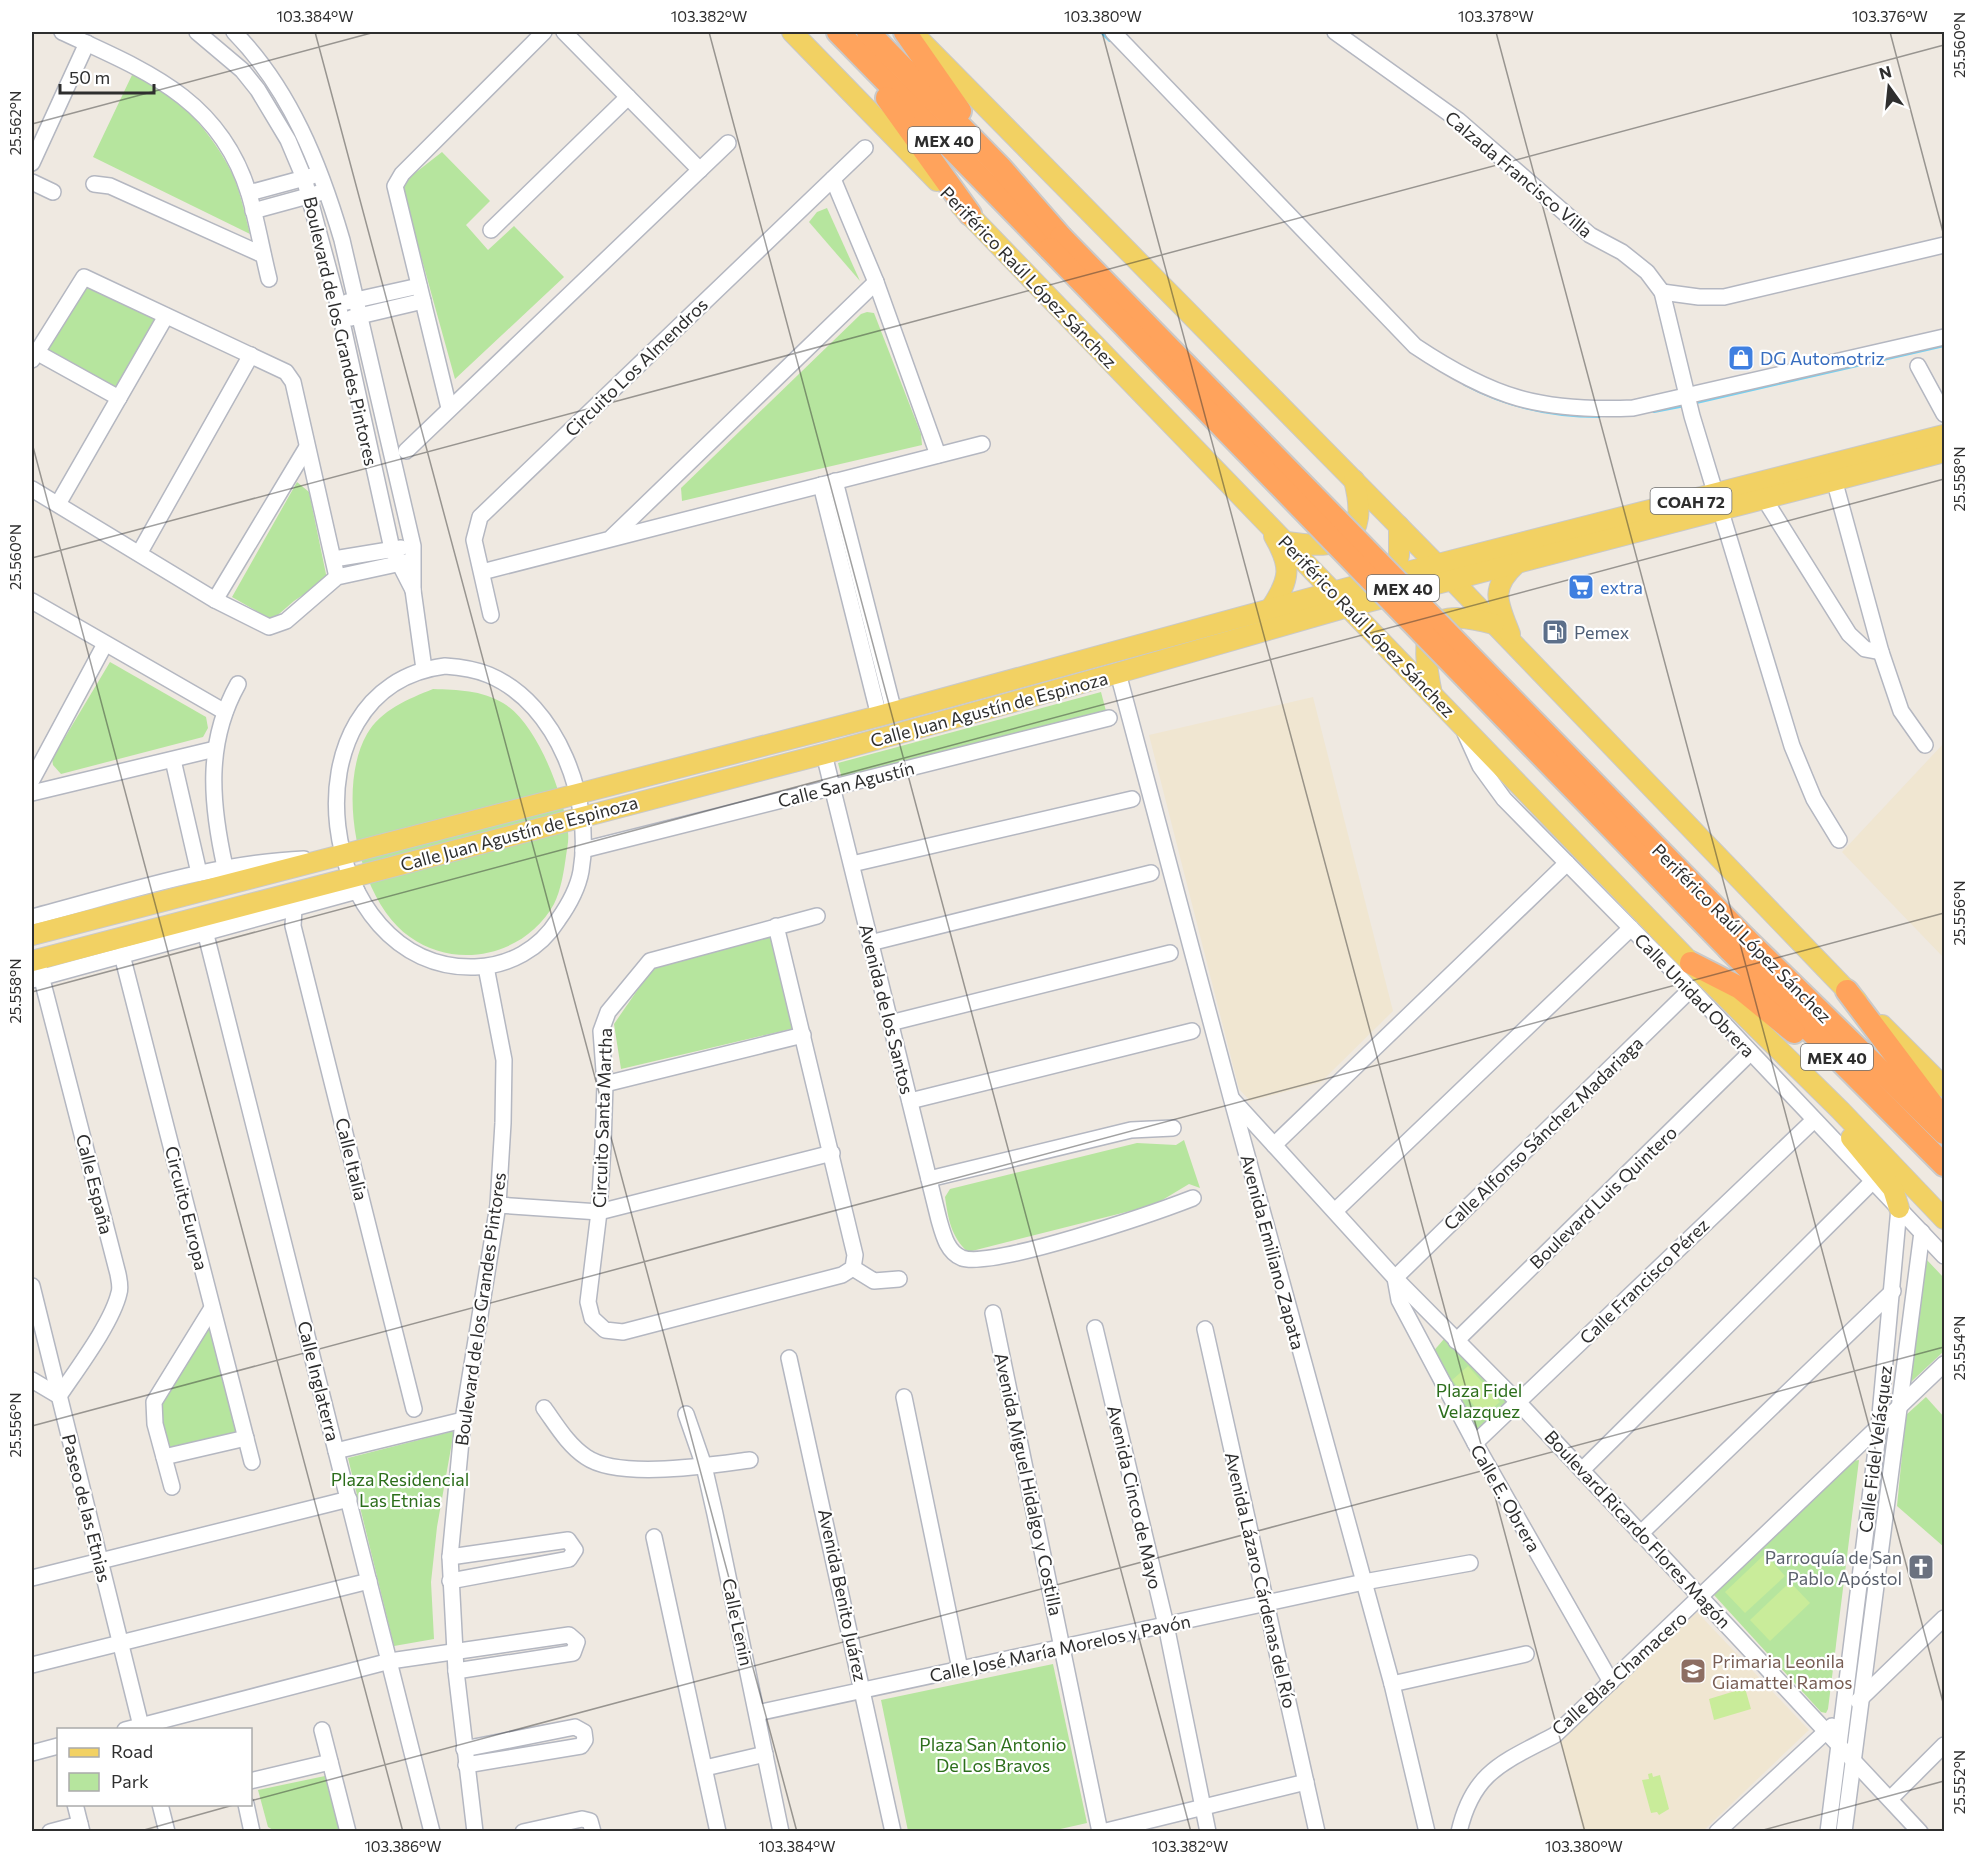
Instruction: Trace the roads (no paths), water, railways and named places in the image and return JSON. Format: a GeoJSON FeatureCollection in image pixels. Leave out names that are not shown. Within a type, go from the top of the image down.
{"type":"FeatureCollection","features":[{"type":"Feature","properties":{"kind":"highway"},"geometry":{"type":"LineString","coordinates":[[838,32],[970,214]]}},
{"type":"Feature","properties":{"kind":"highway","name":"Periférico Raúl López Sánchez"},"geometry":{"type":"LineString","coordinates":[[838,32],[1055,243],[1737,944],[1887,1107],[1944,1165]]}},
{"type":"Feature","properties":{"kind":"highway","name":"Periférico Raúl López Sánchez"},"geometry":{"type":"LineString","coordinates":[[868,32],[1001,168],[1055,243]]}},
{"type":"Feature","properties":{"kind":"highway"},"geometry":{"type":"LineString","coordinates":[[905,32],[1001,168]]}},
{"type":"Feature","properties":{"kind":"highway","name":"Periférico Raúl López Sánchez"},"geometry":{"type":"LineString","coordinates":[[1737,944],[1944,1133]]}},
{"type":"Feature","properties":{"kind":"highway"},"geometry":{"type":"LineString","coordinates":[[1691,963],[1740,988],[1887,1107]]}},
{"type":"Feature","properties":{"kind":"highway"},"geometry":{"type":"LineString","coordinates":[[1847,991],[1944,1121]]}},
{"type":"Feature","properties":{"kind":"main road","name":"Periférico Raúl López Sánchez"},"geometry":{"type":"LineString","coordinates":[[792,32],[1691,963],[1840,1110],[1944,1218]]}},
{"type":"Feature","properties":{"kind":"main road"},"geometry":{"type":"LineString","coordinates":[[912,32],[1437,564],[1847,991],[1944,1087]]}},
{"type":"Feature","properties":{"kind":"main road","name":"Calle Juan Agustín de Espinoza"},"geometry":{"type":"LineString","coordinates":[[1832,473],[1944,435]]}},
{"type":"Feature","properties":{"kind":"main road","name":"Calle Juan Agustín de Espinoza"},"geometry":{"type":"LineString","coordinates":[[35,969],[353,884],[581,816],[824,754],[1118,674],[1348,607],[1516,564],[1760,491],[1832,473],[1944,452]]}},
{"type":"Feature","properties":{"kind":"main road"},"geometry":{"type":"LineString","coordinates":[[1286,542],[1319,546],[1345,539],[1358,523],[1360,515],[1354,480]]}},
{"type":"Feature","properties":{"kind":"main road","name":"Calle Juan Agustín de Espinoza"},"geometry":{"type":"LineString","coordinates":[[32,934],[577,796],[1395,574],[1720,502]]}},
{"type":"Feature","properties":{"kind":"main road"},"geometry":{"type":"LineString","coordinates":[[1267,523],[1282,549],[1287,569],[1285,587],[1271,608]]}},
{"type":"Feature","properties":{"kind":"main road"},"geometry":{"type":"LineString","coordinates":[[1395,574],[1400,555],[1399,526]]}},
{"type":"Feature","properties":{"kind":"main road"},"geometry":{"type":"LineString","coordinates":[[1515,645],[1500,610],[1498,590],[1504,576],[1516,564]]}},
{"type":"Feature","properties":{"kind":"main road"},"geometry":{"type":"LineString","coordinates":[[1432,694],[1424,650],[1425,641],[1434,627],[1452,616],[1468,617],[1494,624]]}},
{"type":"Feature","properties":{"kind":"main road"},"geometry":{"type":"LineString","coordinates":[[1079,661],[1118,674],[1140,644]]}},
{"type":"Feature","properties":{"kind":"main road"},"geometry":{"type":"LineString","coordinates":[[1840,1110],[1856,1144],[1893,1189],[1899,1208]]}},
{"type":"Feature","properties":{"kind":"street"},"geometry":{"type":"LineString","coordinates":[[62,32],[151,74],[185,96],[212,125],[232,154],[249,193],[268,279]]}},
{"type":"Feature","properties":{"kind":"street","name":"Boulevard de los Grandes Pintores"},"geometry":{"type":"LineString","coordinates":[[197,32],[210,40],[242,70],[258,90],[288,140],[304,178],[338,304],[394,557],[413,590]]}},
{"type":"Feature","properties":{"kind":"street","name":"Boulevard de los Grandes Pintores"},"geometry":{"type":"LineString","coordinates":[[234,32],[271,77],[291,112],[328,191],[360,316],[413,553],[413,590],[424,669]]}},
{"type":"Feature","properties":{"kind":"street"},"geometry":{"type":"LineString","coordinates":[[564,32],[700,170]]}},
{"type":"Feature","properties":{"kind":"street"},"geometry":{"type":"LineString","coordinates":[[1113,32],[1415,346],[1458,375],[1496,392],[1538,404],[1587,410],[1633,408],[1687,399],[1944,337]]}},
{"type":"Feature","properties":{"kind":"street","name":"Calzada Francisco Villa"},"geometry":{"type":"LineString","coordinates":[[1335,32],[1458,120],[1590,235],[1622,252],[1647,272],[1662,292],[1687,399],[1792,746],[1814,799],[1839,840]]}},
{"type":"Feature","properties":{"kind":"street"},"geometry":{"type":"LineString","coordinates":[[449,408],[396,193],[397,180],[541,33]]}},
{"type":"Feature","properties":{"kind":"street"},"geometry":{"type":"LineString","coordinates":[[32,164],[87,43]]}},
{"type":"Feature","properties":{"kind":"street"},"geometry":{"type":"LineString","coordinates":[[491,230],[628,97]]}},
{"type":"Feature","properties":{"kind":"street"},"geometry":{"type":"LineString","coordinates":[[406,451],[728,143]]}},
{"type":"Feature","properties":{"kind":"street","name":"Circuito Los Almendros"},"geometry":{"type":"LineString","coordinates":[[491,615],[474,540],[480,517],[865,148]]}},
{"type":"Feature","properties":{"kind":"street"},"geometry":{"type":"LineString","coordinates":[[249,193],[321,174]]}},
{"type":"Feature","properties":{"kind":"street"},"geometry":{"type":"LineString","coordinates":[[832,178],[876,282],[938,455]]}},
{"type":"Feature","properties":{"kind":"street"},"geometry":{"type":"LineString","coordinates":[[32,182],[53,192]]}},
{"type":"Feature","properties":{"kind":"street"},"geometry":{"type":"LineString","coordinates":[[94,184],[110,186],[263,255]]}},
{"type":"Feature","properties":{"kind":"street"},"geometry":{"type":"LineString","coordinates":[[253,211],[328,191]]}},
{"type":"Feature","properties":{"kind":"street"},"geometry":{"type":"LineString","coordinates":[[1662,292],[1699,297],[1724,297],[1944,245]]}},
{"type":"Feature","properties":{"kind":"street"},"geometry":{"type":"LineString","coordinates":[[119,398],[34,356],[84,277],[251,355],[290,376],[337,577]]}},
{"type":"Feature","properties":{"kind":"street"},"geometry":{"type":"LineString","coordinates":[[610,539],[876,282]]}},
{"type":"Feature","properties":{"kind":"street"},"geometry":{"type":"LineString","coordinates":[[338,304],[420,285]]}},
{"type":"Feature","properties":{"kind":"street"},"geometry":{"type":"LineString","coordinates":[[342,321],[423,301]]}},
{"type":"Feature","properties":{"kind":"street"},"geometry":{"type":"LineString","coordinates":[[58,504],[166,316]]}},
{"type":"Feature","properties":{"kind":"street"},"geometry":{"type":"LineString","coordinates":[[140,552],[251,355]]}},
{"type":"Feature","properties":{"kind":"street"},"geometry":{"type":"LineString","coordinates":[[1918,366],[1944,414]]}},
{"type":"Feature","properties":{"kind":"street"},"geometry":{"type":"LineString","coordinates":[[482,572],[982,444]]}},
{"type":"Feature","properties":{"kind":"street"},"geometry":{"type":"LineString","coordinates":[[215,600],[307,447]]}},
{"type":"Feature","properties":{"kind":"street"},"geometry":{"type":"LineString","coordinates":[[1832,473],[1881,652],[1901,711],[1925,745]]}},
{"type":"Feature","properties":{"kind":"street"},"geometry":{"type":"LineString","coordinates":[[828,483],[886,714]]}},
{"type":"Feature","properties":{"kind":"street"},"geometry":{"type":"LineString","coordinates":[[32,489],[140,552],[215,600],[274,628],[286,621],[337,577],[394,557],[413,553]]}},
{"type":"Feature","properties":{"kind":"street"},"geometry":{"type":"LineString","coordinates":[[1760,491],[1852,638],[1865,649],[1881,652]]}},
{"type":"Feature","properties":{"kind":"street"},"geometry":{"type":"LineString","coordinates":[[334,559],[394,557]]}},
{"type":"Feature","properties":{"kind":"street"},"geometry":{"type":"LineString","coordinates":[[32,601],[225,712]]}},
{"type":"Feature","properties":{"kind":"street"},"geometry":{"type":"LineString","coordinates":[[32,780],[105,644]]}},
{"type":"Feature","properties":{"kind":"street"},"geometry":{"type":"LineString","coordinates":[[445,666],[470,668],[489,675],[518,692],[553,734],[577,796],[583,850],[581,873],[571,898],[545,938],[526,953],[507,962],[486,967],[459,968],[433,962],[409,952],[388,935],[337,856],[337,770],[345,743],[358,719],[377,698],[397,682],[424,669],[445,666]]}},
{"type":"Feature","properties":{"kind":"street","name":"Avenida Emiliano Zapata"},"geometry":{"type":"LineString","coordinates":[[1118,674],[1392,1684],[1427,1832]]}},
{"type":"Feature","properties":{"kind":"street"},"geometry":{"type":"LineString","coordinates":[[225,867],[214,813],[215,749],[225,712],[238,684]]}},
{"type":"Feature","properties":{"kind":"street","name":"Calle San Agustín"},"geometry":{"type":"LineString","coordinates":[[583,850],[1109,718]]}},
{"type":"Feature","properties":{"kind":"street","name":"Calle Unidad Obrera"},"geometry":{"type":"LineString","coordinates":[[1462,725],[1480,766],[1498,792],[1691,989],[1944,1256]]}},
{"type":"Feature","properties":{"kind":"street"},"geometry":{"type":"LineString","coordinates":[[32,793],[215,749]]}},
{"type":"Feature","properties":{"kind":"street","name":"Avenida de los Santos"},"geometry":{"type":"LineString","coordinates":[[824,754],[946,1242],[961,1258],[981,1260],[1139,1219],[1193,1198]]}},
{"type":"Feature","properties":{"kind":"street"},"geometry":{"type":"LineString","coordinates":[[173,760],[199,873]]}},
{"type":"Feature","properties":{"kind":"street"},"geometry":{"type":"LineString","coordinates":[[852,864],[1132,799]]}},
{"type":"Feature","properties":{"kind":"street"},"geometry":{"type":"LineString","coordinates":[[32,917],[225,867],[266,861],[337,856]]}},
{"type":"Feature","properties":{"kind":"street"},"geometry":{"type":"LineString","coordinates":[[1274,1145],[1567,862]]}},
{"type":"Feature","properties":{"kind":"street"},"geometry":{"type":"LineString","coordinates":[[870,943],[1151,873]]}},
{"type":"Feature","properties":{"kind":"street"},"geometry":{"type":"LineString","coordinates":[[35,969],[122,955],[294,908],[353,884]]}},
{"type":"Feature","properties":{"kind":"street","name":"Calle Italia"},"geometry":{"type":"LineString","coordinates":[[294,908],[293,926],[414,1409]]}},
{"type":"Feature","properties":{"kind":"street","name":"Circuito Santa Martha"},"geometry":{"type":"LineString","coordinates":[[817,916],[650,961],[621,993],[608,1012],[601,1030],[605,1084],[599,1212],[588,1302],[592,1318],[605,1330],[623,1332],[842,1275],[853,1268]]}},
{"type":"Feature","properties":{"kind":"street"},"geometry":{"type":"LineString","coordinates":[[776,926],[855,1255],[853,1268],[874,1281],[899,1279]]}},
{"type":"Feature","properties":{"kind":"street"},"geometry":{"type":"LineString","coordinates":[[1336,1210],[1631,928]]}},
{"type":"Feature","properties":{"kind":"street","name":"Calle Inglaterra"},"geometry":{"type":"LineString","coordinates":[[205,931],[432,1832]]}},
{"type":"Feature","properties":{"kind":"street"},"geometry":{"type":"LineString","coordinates":[[890,1023],[1170,953]]}},
{"type":"Feature","properties":{"kind":"street","name":"Circuito Europa"},"geometry":{"type":"LineString","coordinates":[[122,955],[252,1462]]}},
{"type":"Feature","properties":{"kind":"street","name":"Boulevard de los Grandes Pintores"},"geometry":{"type":"LineString","coordinates":[[475,1832],[456,1671],[450,1557],[463,1420],[498,1205],[504,1060],[486,967]]}},
{"type":"Feature","properties":{"kind":"street","name":"Calle España"},"geometry":{"type":"LineString","coordinates":[[35,969],[118,1274],[120,1291],[114,1308],[59,1396]]}},
{"type":"Feature","properties":{"kind":"street","name":"Calle Alfonso Sánchez Madariaga"},"geometry":{"type":"LineString","coordinates":[[1395,1278],[1691,989]]}},
{"type":"Feature","properties":{"kind":"street"},"geometry":{"type":"LineString","coordinates":[[910,1101],[1192,1031]]}},
{"type":"Feature","properties":{"kind":"street"},"geometry":{"type":"LineString","coordinates":[[605,1084],[803,1035]]}},
{"type":"Feature","properties":{"kind":"street","name":"Boulevard Luis Quintero"},"geometry":{"type":"LineString","coordinates":[[1456,1341],[1750,1053]]}},
{"type":"Feature","properties":{"kind":"street","name":"Boulevard Ricardo Flores Magón"},"geometry":{"type":"LineString","coordinates":[[1231,1097],[1336,1210],[1395,1278],[1518,1402],[1920,1832]]}},
{"type":"Feature","properties":{"kind":"street","name":"Calle Francisco Pérez"},"geometry":{"type":"LineString","coordinates":[[1475,1443],[1814,1120]]}},
{"type":"Feature","properties":{"kind":"street"},"geometry":{"type":"LineString","coordinates":[[929,1179],[1131,1130],[1173,1128]]}},
{"type":"Feature","properties":{"kind":"street"},"geometry":{"type":"LineString","coordinates":[[498,1205],[599,1212],[832,1153]]}},
{"type":"Feature","properties":{"kind":"street"},"geometry":{"type":"LineString","coordinates":[[1582,1470],[1873,1181]]}},
{"type":"Feature","properties":{"kind":"street","name":"Calle Fidel Velásquez"},"geometry":{"type":"LineString","coordinates":[[1828,1832],[1879,1426],[1899,1208]]}},
{"type":"Feature","properties":{"kind":"street","name":"Calle Fidel Velásquez"},"geometry":{"type":"LineString","coordinates":[[1844,1832],[1859,1700],[1922,1232]]}},
{"type":"Feature","properties":{"kind":"street","name":"Calle E. Obrera"},"geometry":{"type":"LineString","coordinates":[[1395,1278],[1399,1300],[1475,1443],[1611,1682]]}},
{"type":"Feature","properties":{"kind":"street","name":"Paseo de las Etnias"},"geometry":{"type":"LineString","coordinates":[[32,1286],[142,1727]]}},
{"type":"Feature","properties":{"kind":"street"},"geometry":{"type":"LineString","coordinates":[[1640,1534],[1893,1291]]}},
{"type":"Feature","properties":{"kind":"street"},"geometry":{"type":"LineString","coordinates":[[172,1487],[153,1413],[154,1402],[212,1308]]}},
{"type":"Feature","properties":{"kind":"street","name":"Avenida Miguel Hidalgo y Costilla"},"geometry":{"type":"LineString","coordinates":[[993,1312],[1101,1832]]}},
{"type":"Feature","properties":{"kind":"street","name":"Avenida Cinco de Mayo"},"geometry":{"type":"LineString","coordinates":[[1095,1328],[1166,1625],[1208,1832]]}},
{"type":"Feature","properties":{"kind":"street","name":"Avenida Lázaro Cárdenas del Río"},"geometry":{"type":"LineString","coordinates":[[1205,1329],[1317,1832]]}},
{"type":"Feature","properties":{"kind":"street","name":"Avenida Benito Juárez"},"geometry":{"type":"LineString","coordinates":[[789,1358],[864,1689],[893,1832]]}},
{"type":"Feature","properties":{"kind":"street","name":"Calle Blas Chamacero"},"geometry":{"type":"LineString","coordinates":[[1459,1832],[1468,1802],[1478,1785],[1492,1769],[1555,1735],[1702,1598],[1944,1364]]}},
{"type":"Feature","properties":{"kind":"street"},"geometry":{"type":"LineString","coordinates":[[32,1380],[59,1396]]}},
{"type":"Feature","properties":{"kind":"street"},"geometry":{"type":"LineString","coordinates":[[904,1397],[960,1670]]}},
{"type":"Feature","properties":{"kind":"street"},"geometry":{"type":"LineString","coordinates":[[544,1408],[568,1442],[587,1458],[608,1467],[630,1469],[704,1467],[750,1460]]}},
{"type":"Feature","properties":{"kind":"street","name":"Calle Lenin"},"geometry":{"type":"LineString","coordinates":[[686,1414],[704,1467],[782,1832]]}},
{"type":"Feature","properties":{"kind":"street"},"geometry":{"type":"LineString","coordinates":[[336,1451],[463,1420]]}},
{"type":"Feature","properties":{"kind":"street"},"geometry":{"type":"LineString","coordinates":[[164,1458],[246,1438]]}},
{"type":"Feature","properties":{"kind":"street"},"geometry":{"type":"LineString","coordinates":[[32,1578],[349,1499]]}},
{"type":"Feature","properties":{"kind":"street"},"geometry":{"type":"LineString","coordinates":[[654,1537],[718,1832]]}},
{"type":"Feature","properties":{"kind":"street"},"geometry":{"type":"LineString","coordinates":[[450,1557],[568,1540],[575,1550],[569,1559],[450,1581]]}},
{"type":"Feature","properties":{"kind":"street","name":"Calle José María Morelos y Pavón"},"geometry":{"type":"LineString","coordinates":[[757,1713],[1364,1582],[1470,1563]]}},
{"type":"Feature","properties":{"kind":"street"},"geometry":{"type":"LineString","coordinates":[[32,1665],[369,1581]]}},
{"type":"Feature","properties":{"kind":"street"},"geometry":{"type":"LineString","coordinates":[[1717,1832],[1842,1717],[1944,1618]]}},
{"type":"Feature","properties":{"kind":"street"},"geometry":{"type":"LineString","coordinates":[[142,1727],[390,1661],[569,1635],[577,1642],[573,1653],[456,1671]]}},
{"type":"Feature","properties":{"kind":"street"},"geometry":{"type":"LineString","coordinates":[[1392,1684],[1526,1654]]}},
{"type":"Feature","properties":{"kind":"street"},"geometry":{"type":"LineString","coordinates":[[464,1749],[575,1727],[584,1732],[585,1740],[580,1746],[466,1765]]}},
{"type":"Feature","properties":{"kind":"street"},"geometry":{"type":"LineString","coordinates":[[322,1730],[348,1832]]}},
{"type":"Feature","properties":{"kind":"street"},"geometry":{"type":"LineString","coordinates":[[1890,1799],[1944,1745]]}},
{"type":"Feature","properties":{"kind":"street"},"geometry":{"type":"LineString","coordinates":[[32,1753],[57,1746]]}},
{"type":"Feature","properties":{"kind":"street"},"geometry":{"type":"LineString","coordinates":[[705,1768],[765,1754]]}},
{"type":"Feature","properties":{"kind":"street"},"geometry":{"type":"LineString","coordinates":[[252,1781],[330,1762]]}},
{"type":"Feature","properties":{"kind":"street"},"geometry":{"type":"LineString","coordinates":[[1101,1832],[1305,1782]]}},
{"type":"Feature","properties":{"kind":"street"},"geometry":{"type":"LineString","coordinates":[[50,1832],[81,1828],[76,1806]]}},
{"type":"Feature","properties":{"kind":"street"},"geometry":{"type":"LineString","coordinates":[[160,1806],[167,1832]]}},
{"type":"Feature","properties":{"kind":"street"},"geometry":{"type":"LineString","coordinates":[[246,1806],[252,1832]]}},
{"type":"Feature","properties":{"kind":"street"},"geometry":{"type":"LineString","coordinates":[[523,1832],[582,1819],[590,1821],[593,1832]]}},
{"type":"Feature","properties":{"kind":"waterway"},"geometry":{"type":"LineString","coordinates":[[1102,32],[1110,40]]}},
{"type":"Feature","properties":{"kind":"waterway"},"geometry":{"type":"LineString","coordinates":[[1692,403],[1944,345]]}},
{"type":"Feature","properties":{"kind":"waterway"},"geometry":{"type":"LineString","coordinates":[[1465,384],[1497,399],[1530,409],[1581,416],[1599,416]]}},
{"type":"Feature","properties":{"kind":"waterway"},"geometry":{"type":"LineString","coordinates":[[1654,411],[1685,405]]}},
{"type":"Feature","properties":{"kind":"place","name":"DG Automotriz"},"geometry":{"type":"Point","coordinates":[1741,358]}},
{"type":"Feature","properties":{"kind":"place","name":"extra"},"geometry":{"type":"Point","coordinates":[1581,587]}},
{"type":"Feature","properties":{"kind":"place","name":"Pemex"},"geometry":{"type":"Point","coordinates":[1555,632]}},
{"type":"Feature","properties":{"kind":"place","name":"Parroquía de San Pablo Apóstol"},"geometry":{"type":"Point","coordinates":[1921,1567]}},
{"type":"Feature","properties":{"kind":"place","name":"Primaria Leonila Giamattei Ramos"},"geometry":{"type":"Point","coordinates":[1693,1671]}},
{"type":"Feature","properties":{"kind":"park label","name":"Plaza Fidel Velazquez"},"geometry":{"type":"Point","coordinates":[1479,1400]}},
{"type":"Feature","properties":{"kind":"park label","name":"Plaza Residencial Las Etnias"},"geometry":{"type":"Point","coordinates":[400,1489]}},
{"type":"Feature","properties":{"kind":"park label","name":"Plaza San Antonio De Los Bravos"},"geometry":{"type":"Point","coordinates":[993,1754]}}]}
